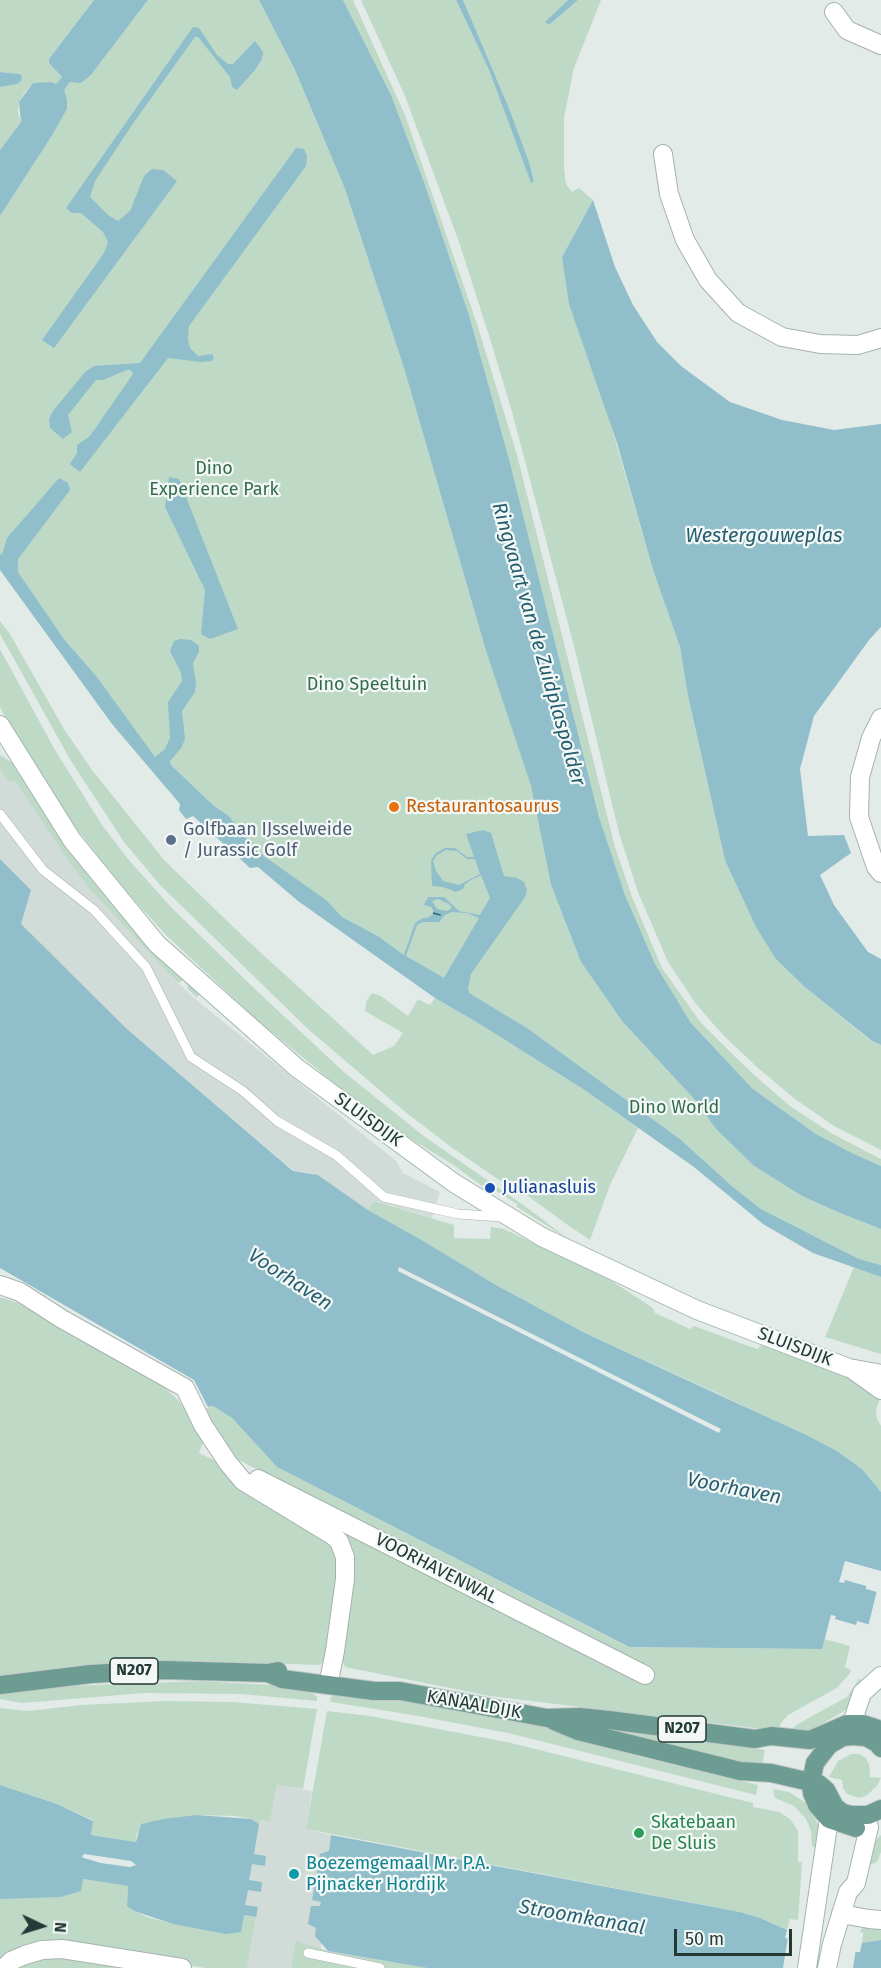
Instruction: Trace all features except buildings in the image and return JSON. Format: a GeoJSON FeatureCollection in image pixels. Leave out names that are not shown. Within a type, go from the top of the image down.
{"type":"FeatureCollection","features":[{"type":"Feature","properties":{"kind":"main road","name":"KANAALDIJK"},"geometry":{"type":"LineString","coordinates":[[0,1685],[91,1674],[164,1670],[268,1673],[283,1670],[376,1682],[400,1691],[547,1718],[580,1717],[609,1720],[756,1739],[769,1746],[818,1746]]}},
{"type":"Feature","properties":{"kind":"main road","name":"KANAALDIJK"},"geometry":{"type":"LineString","coordinates":[[268,1673],[282,1680],[374,1691],[400,1691]]}},
{"type":"Feature","properties":{"kind":"main road","name":"KANAALDIJK"},"geometry":{"type":"LineString","coordinates":[[547,1718],[578,1731],[740,1771],[771,1773],[811,1787]]}},
{"type":"Feature","properties":{"kind":"main road"},"geometry":{"type":"LineString","coordinates":[[867,1824],[844,1826],[829,1819],[817,1805],[811,1787],[818,1746],[829,1746],[843,1737],[871,1730]]}},
{"type":"Feature","properties":{"kind":"main road"},"geometry":{"type":"LineString","coordinates":[[811,1787],[822,1785],[835,1807],[867,1824]]}},
{"type":"Feature","properties":{"kind":"main road"},"geometry":{"type":"LineString","coordinates":[[867,1824],[874,1813],[881,1809]]}},
{"type":"Feature","properties":{"kind":"street"},"geometry":{"type":"LineString","coordinates":[[837,6],[847,30],[881,45]]}},
{"type":"Feature","properties":{"kind":"street"},"geometry":{"type":"LineString","coordinates":[[663,154],[669,194],[685,240],[708,280],[738,314],[782,336],[820,344],[858,345],[881,338]]}},
{"type":"Feature","properties":{"kind":"street"},"geometry":{"type":"LineString","coordinates":[[881,718],[871,738],[860,777],[859,817],[876,867],[881,873]]}},
{"type":"Feature","properties":{"kind":"street","name":"SLUISDIJK"},"geometry":{"type":"LineString","coordinates":[[1,731],[72,840],[157,944],[297,1068],[454,1183],[542,1237],[687,1306],[849,1368],[881,1374]]}},
{"type":"Feature","properties":{"kind":"street","name":"VOORHAVENWAL"},"geometry":{"type":"LineString","coordinates":[[0,1285],[20,1292],[62,1319],[185,1388],[203,1425],[243,1481],[339,1541],[345,1557],[345,1579],[330,1676]]}},
{"type":"Feature","properties":{"kind":"street","name":"SLUISDIJK"},"geometry":{"type":"LineString","coordinates":[[849,1368],[881,1390]]}},
{"type":"Feature","properties":{"kind":"street","name":"VOORHAVENWAL"},"geometry":{"type":"LineString","coordinates":[[228,1463],[645,1675]]}},
{"type":"Feature","properties":{"kind":"street"},"geometry":{"type":"LineString","coordinates":[[871,1730],[872,1697],[881,1677]]}},
{"type":"Feature","properties":{"kind":"street"},"geometry":{"type":"LineString","coordinates":[[807,1968],[829,1819]]}},
{"type":"Feature","properties":{"kind":"street"},"geometry":{"type":"LineString","coordinates":[[827,1968],[848,1892],[856,1883],[867,1824]]}},
{"type":"Feature","properties":{"kind":"street"},"geometry":{"type":"LineString","coordinates":[[842,1914],[881,1920]]}},
{"type":"Feature","properties":{"kind":"street"},"geometry":{"type":"LineString","coordinates":[[4,1968],[11,1961],[25,1955],[42,1950],[62,1949],[182,1968]]}},
{"type":"Feature","properties":{"kind":"lane"},"geometry":{"type":"LineString","coordinates":[[0,814],[43,870],[94,910],[146,967],[191,1057],[243,1091],[278,1121],[336,1155],[384,1197],[458,1214],[510,1217]]}},
{"type":"Feature","properties":{"kind":"lane"},"geometry":{"type":"LineString","coordinates":[[309,1953],[380,1968]]}},
{"type":"Feature","properties":{"kind":"shaded area"},"geometry":{"type":"Polygon","coordinates":[[[0,764],[6,767],[69,862],[168,973],[195,999],[396,1161],[403,1173],[440,1192],[432,1218],[375,1201],[368,1210],[318,1175],[294,1171],[127,1029],[20,924],[31,890],[0,859],[0,764]]]}},
{"type":"Feature","properties":{"kind":"shaded area"},"geometry":{"type":"Polygon","coordinates":[[[277,1785],[312,1791],[306,1829],[331,1835],[339,1840],[319,1959],[291,1968],[247,1968],[256,1917],[241,1907],[255,1824],[260,1820],[270,1822],[277,1785]]]}},
{"type":"Feature","properties":{"kind":"green space"},"geometry":{"type":"Polygon","coordinates":[[[0,0],[94,0],[49,59],[49,63],[62,77],[56,84],[33,83],[25,92],[19,102],[18,112],[21,122],[0,150],[0,87],[17,84],[20,74],[0,72],[0,0]]]}},
{"type":"Feature","properties":{"kind":"green space","name":"Dino Experience Park"},"geometry":{"type":"Polygon","coordinates":[[[148,0],[259,0],[295,70],[345,189],[404,368],[486,651],[531,786],[551,885],[581,962],[622,1021],[695,1100],[716,1129],[754,1166],[802,1196],[881,1229],[881,1265],[859,1259],[761,1209],[680,1139],[527,1028],[404,955],[378,936],[342,917],[254,849],[229,816],[213,805],[171,765],[155,758],[97,677],[64,639],[18,572],[0,553],[0,216],[67,109],[67,99],[63,90],[70,82],[91,75],[148,0]]]}},
{"type":"Feature","properties":{"kind":"green space"},"geometry":{"type":"Polygon","coordinates":[[[343,0],[353,0],[405,115],[478,327],[517,455],[615,847],[632,897],[662,968],[701,1023],[753,1074],[790,1106],[831,1133],[881,1159],[881,1166],[816,1134],[753,1089],[691,1023],[655,964],[625,895],[599,817],[509,459],[469,315],[424,182],[391,95],[343,0]]]}},
{"type":"Feature","properties":{"kind":"green space"},"geometry":{"type":"Polygon","coordinates":[[[361,0],[456,0],[489,70],[531,182],[534,182],[530,165],[463,0],[568,0],[546,22],[549,25],[578,0],[601,0],[574,68],[564,118],[566,184],[572,192],[579,188],[593,200],[562,257],[653,570],[680,647],[688,696],[725,860],[806,988],[871,1041],[881,1045],[881,1150],[834,1126],[795,1099],[758,1068],[722,1034],[696,1004],[668,962],[638,892],[619,833],[575,650],[512,412],[491,342],[460,245],[405,96],[361,0]]]}},
{"type":"Feature","properties":{"kind":"green space"},"geometry":{"type":"Polygon","coordinates":[[[0,621],[10,634],[64,729],[92,770],[165,861],[248,941],[373,1055],[394,1046],[403,1033],[365,1011],[366,1002],[372,993],[381,996],[408,1016],[418,999],[430,1005],[435,998],[583,1089],[638,1128],[610,1185],[590,1240],[517,1188],[514,1189],[502,1182],[451,1147],[404,1111],[308,1029],[160,885],[124,842],[71,761],[0,634],[0,621]]]}},
{"type":"Feature","properties":{"kind":"green space"},"geometry":{"type":"Polygon","coordinates":[[[0,649],[55,750],[102,825],[128,859],[171,907],[344,1072],[425,1137],[568,1239],[517,1207],[517,1204],[485,1184],[482,1186],[452,1164],[398,1131],[350,1096],[257,1020],[166,935],[123,888],[73,824],[5,717],[0,707],[0,649]]]}},
{"type":"Feature","properties":{"kind":"green space"},"geometry":{"type":"Polygon","coordinates":[[[0,755],[13,763],[200,993],[197,998],[183,980],[179,983],[168,973],[91,890],[69,862],[15,781],[9,781],[0,769],[0,755]]]}},
{"type":"Feature","properties":{"kind":"green space"},"geometry":{"type":"Polygon","coordinates":[[[374,1201],[454,1225],[454,1238],[490,1239],[491,1227],[504,1229],[610,1280],[653,1308],[655,1313],[690,1329],[694,1326],[757,1349],[762,1345],[852,1379],[881,1396],[876,1409],[877,1419],[881,1426],[881,1492],[862,1469],[837,1451],[585,1333],[496,1285],[368,1210],[374,1201]]]}},
{"type":"Feature","properties":{"kind":"green space"},"geometry":{"type":"Polygon","coordinates":[[[854,1267],[881,1277],[881,1354],[825,1337],[854,1267]]]}},
{"type":"Feature","properties":{"kind":"green space"},"geometry":{"type":"Polygon","coordinates":[[[0,1297],[18,1303],[162,1385],[180,1402],[208,1444],[203,1442],[199,1453],[218,1462],[333,1545],[340,1565],[327,1660],[319,1665],[198,1661],[75,1666],[0,1676],[0,1297]]]}},
{"type":"Feature","properties":{"kind":"green space"},"geometry":{"type":"Polygon","coordinates":[[[213,1406],[232,1418],[277,1467],[628,1647],[821,1649],[824,1639],[850,1646],[845,1667],[851,1670],[850,1673],[837,1688],[788,1715],[781,1723],[779,1731],[490,1696],[345,1667],[340,1655],[348,1544],[249,1479],[651,1672],[227,1454],[205,1409],[213,1406]]]}},
{"type":"Feature","properties":{"kind":"green space"},"geometry":{"type":"Polygon","coordinates":[[[859,1679],[862,1680],[856,1699],[846,1710],[811,1730],[803,1732],[792,1730],[796,1725],[847,1697],[859,1679]]]}},
{"type":"Feature","properties":{"kind":"green space"},"geometry":{"type":"Polygon","coordinates":[[[200,1681],[306,1687],[317,1697],[317,1701],[241,1694],[144,1693],[22,1703],[0,1699],[0,1694],[69,1686],[200,1681]]]}},
{"type":"Feature","properties":{"kind":"green space"},"geometry":{"type":"Polygon","coordinates":[[[338,1692],[448,1708],[543,1727],[640,1757],[758,1785],[756,1795],[508,1733],[331,1702],[330,1698],[338,1692]]]}},
{"type":"Feature","properties":{"kind":"green space"},"geometry":{"type":"Polygon","coordinates":[[[166,1701],[233,1702],[317,1709],[303,1789],[277,1785],[270,1822],[260,1820],[259,1824],[251,1819],[235,1816],[197,1815],[137,1833],[136,1842],[91,1835],[93,1820],[57,1804],[0,1785],[0,1708],[28,1711],[81,1705],[166,1701]]]}},
{"type":"Feature","properties":{"kind":"green space"},"geometry":{"type":"Polygon","coordinates":[[[327,1711],[370,1716],[507,1742],[753,1803],[753,1807],[779,1812],[790,1819],[798,1831],[798,1862],[802,1862],[798,1920],[790,1919],[787,1930],[740,1912],[306,1829],[327,1711]]]}},
{"type":"Feature","properties":{"kind":"green space"},"geometry":{"type":"Polygon","coordinates":[[[604,1727],[765,1750],[762,1766],[604,1730],[604,1727]]]}},
{"type":"Feature","properties":{"kind":"green space"},"geometry":{"type":"Polygon","coordinates":[[[851,1754],[859,1754],[866,1758],[870,1777],[881,1778],[877,1786],[866,1796],[859,1798],[847,1794],[842,1780],[829,1777],[838,1761],[851,1754]]]}},
{"type":"Feature","properties":{"kind":"green space"},"geometry":{"type":"Polygon","coordinates":[[[773,1789],[789,1792],[806,1803],[819,1826],[819,1850],[812,1846],[811,1831],[806,1819],[794,1806],[775,1798],[773,1789]]]}},
{"type":"Feature","properties":{"kind":"green space"},"geometry":{"type":"Polygon","coordinates":[[[881,1835],[881,1852],[877,1862],[869,1865],[873,1843],[881,1835]]]}},
{"type":"Feature","properties":{"kind":"green space"},"geometry":{"type":"Polygon","coordinates":[[[83,1879],[128,1886],[127,1906],[147,1917],[173,1924],[244,1915],[256,1917],[247,1968],[205,1968],[65,1944],[0,1963],[0,1899],[15,1898],[83,1879]]]}},
{"type":"Feature","properties":{"kind":"green space"},"geometry":{"type":"Polygon","coordinates":[[[864,1924],[881,1926],[881,1940],[862,1943],[863,1933],[860,1932],[864,1924]]]}},
{"type":"Feature","properties":{"kind":"green space"},"geometry":{"type":"Polygon","coordinates":[[[296,1941],[328,1951],[427,1968],[291,1968],[296,1941]]]}},
{"type":"Feature","properties":{"kind":"green space"},"geometry":{"type":"Polygon","coordinates":[[[52,1955],[148,1968],[21,1968],[37,1958],[52,1955]]]}},
{"type":"Feature","properties":{"kind":"water"},"geometry":{"type":"Polygon","coordinates":[[[94,0],[148,0],[91,75],[81,83],[70,82],[64,90],[67,109],[0,216],[0,150],[21,122],[19,102],[33,83],[56,84],[62,77],[49,63],[49,59],[94,0]]]}},
{"type":"Feature","properties":{"kind":"water","name":"Ringvaart van de Zuidplaspolder"},"geometry":{"type":"Polygon","coordinates":[[[259,0],[343,0],[391,95],[424,182],[469,315],[509,459],[599,817],[625,895],[655,964],[691,1023],[753,1089],[816,1134],[881,1166],[881,1229],[802,1196],[754,1166],[716,1129],[695,1100],[622,1021],[581,962],[551,885],[531,786],[486,651],[404,368],[345,189],[295,70],[259,0]]]}},
{"type":"Feature","properties":{"kind":"water"},"geometry":{"type":"Polygon","coordinates":[[[456,0],[463,0],[510,111],[534,182],[531,183],[489,70],[456,0]]]}},
{"type":"Feature","properties":{"kind":"water"},"geometry":{"type":"Polygon","coordinates":[[[568,0],[578,0],[549,25],[545,22],[568,0]]]}},
{"type":"Feature","properties":{"kind":"water"},"geometry":{"type":"Polygon","coordinates":[[[193,27],[199,28],[217,55],[228,64],[233,64],[255,41],[263,52],[262,59],[237,90],[232,87],[230,77],[198,37],[195,37],[95,181],[90,197],[108,215],[118,221],[130,211],[144,176],[152,169],[163,170],[177,181],[54,348],[42,340],[104,253],[108,242],[103,232],[81,213],[72,213],[66,208],[193,27]]]}},
{"type":"Feature","properties":{"kind":"water"},"geometry":{"type":"Polygon","coordinates":[[[0,72],[20,74],[21,81],[0,87],[0,72]]]}},
{"type":"Feature","properties":{"kind":"water"},"geometry":{"type":"Polygon","coordinates":[[[296,148],[304,149],[307,156],[306,166],[189,326],[190,348],[198,356],[212,354],[214,358],[212,361],[168,358],[80,472],[70,464],[77,453],[77,445],[90,436],[133,374],[131,370],[127,370],[103,380],[96,380],[68,415],[72,432],[63,439],[50,428],[49,419],[53,411],[85,372],[94,366],[140,363],[296,148]]]}},
{"type":"Feature","properties":{"kind":"water","name":"Westergouweplas"},"geometry":{"type":"Polygon","coordinates":[[[593,200],[615,267],[633,305],[657,342],[681,366],[730,402],[782,420],[834,430],[881,424],[881,627],[814,716],[800,769],[808,836],[844,835],[851,853],[820,875],[834,905],[868,952],[881,959],[881,1045],[872,1041],[806,988],[776,959],[756,927],[725,860],[688,696],[680,647],[653,570],[617,443],[569,304],[562,257],[593,200]]]}},
{"type":"Feature","properties":{"kind":"water"},"geometry":{"type":"Polygon","coordinates":[[[169,477],[179,479],[238,629],[210,639],[201,634],[205,590],[165,507],[169,477]]]}},
{"type":"Feature","properties":{"kind":"water"},"geometry":{"type":"Polygon","coordinates":[[[59,478],[68,483],[70,490],[18,559],[18,572],[64,639],[97,677],[155,757],[165,749],[170,738],[168,702],[182,681],[181,673],[170,651],[174,641],[180,639],[191,640],[199,646],[199,652],[193,663],[195,692],[182,711],[185,738],[182,747],[170,761],[171,765],[213,805],[229,816],[254,849],[326,900],[342,917],[378,936],[404,955],[415,923],[433,914],[431,907],[424,905],[428,897],[444,897],[459,911],[480,915],[490,898],[481,875],[456,892],[432,886],[431,860],[436,853],[445,848],[455,848],[467,857],[474,857],[466,834],[483,830],[491,833],[504,876],[517,878],[524,882],[527,890],[525,897],[471,974],[469,993],[527,1028],[680,1139],[761,1209],[859,1259],[881,1265],[881,1277],[813,1253],[763,1224],[694,1167],[583,1089],[435,998],[298,901],[258,867],[250,868],[193,816],[186,819],[179,810],[180,804],[112,724],[0,570],[0,553],[2,555],[7,538],[59,478]],[[446,850],[437,855],[433,861],[443,881],[459,885],[480,874],[475,859],[467,859],[457,851],[446,850]],[[438,899],[432,901],[437,909],[447,911],[452,908],[438,899]],[[452,912],[445,915],[439,922],[423,922],[417,925],[406,956],[444,978],[479,918],[467,913],[452,912]]]}},
{"type":"Feature","properties":{"kind":"water","name":"Voorhaven"},"geometry":{"type":"Polygon","coordinates":[[[0,859],[31,890],[21,924],[127,1029],[293,1171],[318,1175],[368,1210],[496,1285],[585,1333],[806,1435],[837,1451],[862,1469],[881,1492],[881,1571],[845,1561],[839,1582],[844,1583],[845,1580],[881,1593],[881,1628],[857,1621],[856,1625],[835,1619],[836,1616],[831,1615],[822,1649],[629,1647],[277,1467],[232,1418],[213,1406],[208,1407],[194,1380],[0,1268],[0,859]]]}},
{"type":"Feature","properties":{"kind":"water"},"geometry":{"type":"Polygon","coordinates":[[[0,1785],[57,1804],[93,1821],[91,1835],[136,1842],[141,1824],[163,1819],[197,1815],[251,1819],[259,1824],[254,1854],[266,1856],[265,1866],[252,1864],[249,1880],[262,1882],[261,1892],[248,1890],[245,1905],[258,1907],[256,1917],[244,1915],[241,1932],[226,1934],[173,1924],[134,1911],[127,1906],[128,1886],[83,1879],[81,1891],[61,1897],[0,1899],[0,1785]],[[84,1854],[82,1857],[101,1863],[130,1867],[136,1865],[131,1861],[84,1854]]]}},
{"type":"Feature","properties":{"kind":"water","name":"Stroomkanaal"},"geometry":{"type":"Polygon","coordinates":[[[331,1835],[740,1912],[787,1930],[785,1938],[855,1952],[860,1952],[862,1943],[881,1940],[881,1968],[427,1968],[328,1951],[315,1936],[316,1928],[308,1924],[311,1906],[320,1906],[321,1902],[312,1900],[316,1880],[324,1880],[325,1876],[317,1874],[320,1854],[329,1851],[331,1835]]]}},
{"type":"Feature","properties":{"kind":"pier"},"geometry":{"type":"Polygon","coordinates":[[[399,1267],[721,1429],[719,1433],[398,1271],[399,1267]]]}},
{"type":"Feature","properties":{"kind":"pier"},"geometry":{"type":"Polygon","coordinates":[[[877,1590],[881,1591],[881,1631],[868,1627],[877,1590]]]}},
{"type":"Feature","properties":{"kind":"pier"},"geometry":{"type":"Polygon","coordinates":[[[788,1936],[856,1949],[853,1968],[783,1968],[788,1936]]]}},
{"type":"Feature","properties":{"kind":"ferry route"},"geometry":{"type":"LineString","coordinates":[[433,913],[444,916]]}},
{"type":"Feature","properties":{"kind":"place","name":"Restaurantosaurus"},"geometry":{"type":"Point","coordinates":[394,807]}},
{"type":"Feature","properties":{"kind":"place","name":"Golfbaan IJsselweide / Jurassic Golf"},"geometry":{"type":"Point","coordinates":[171,840]}},
{"type":"Feature","properties":{"kind":"place","name":"Julianasluis"},"geometry":{"type":"Point","coordinates":[490,1188]}},
{"type":"Feature","properties":{"kind":"place","name":"Skatebaan De Sluis"},"geometry":{"type":"Point","coordinates":[639,1833]}},
{"type":"Feature","properties":{"kind":"place","name":"Boezemgemaal Mr. P.A. Pijnacker Hordijk"},"geometry":{"type":"Point","coordinates":[294,1874]}},
{"type":"Feature","properties":{"kind":"park label","name":"Dino Speeltuin"},"geometry":{"type":"Point","coordinates":[367,685]}},
{"type":"Feature","properties":{"kind":"park label","name":"Dino World"},"geometry":{"type":"Point","coordinates":[674,1108]}}]}
